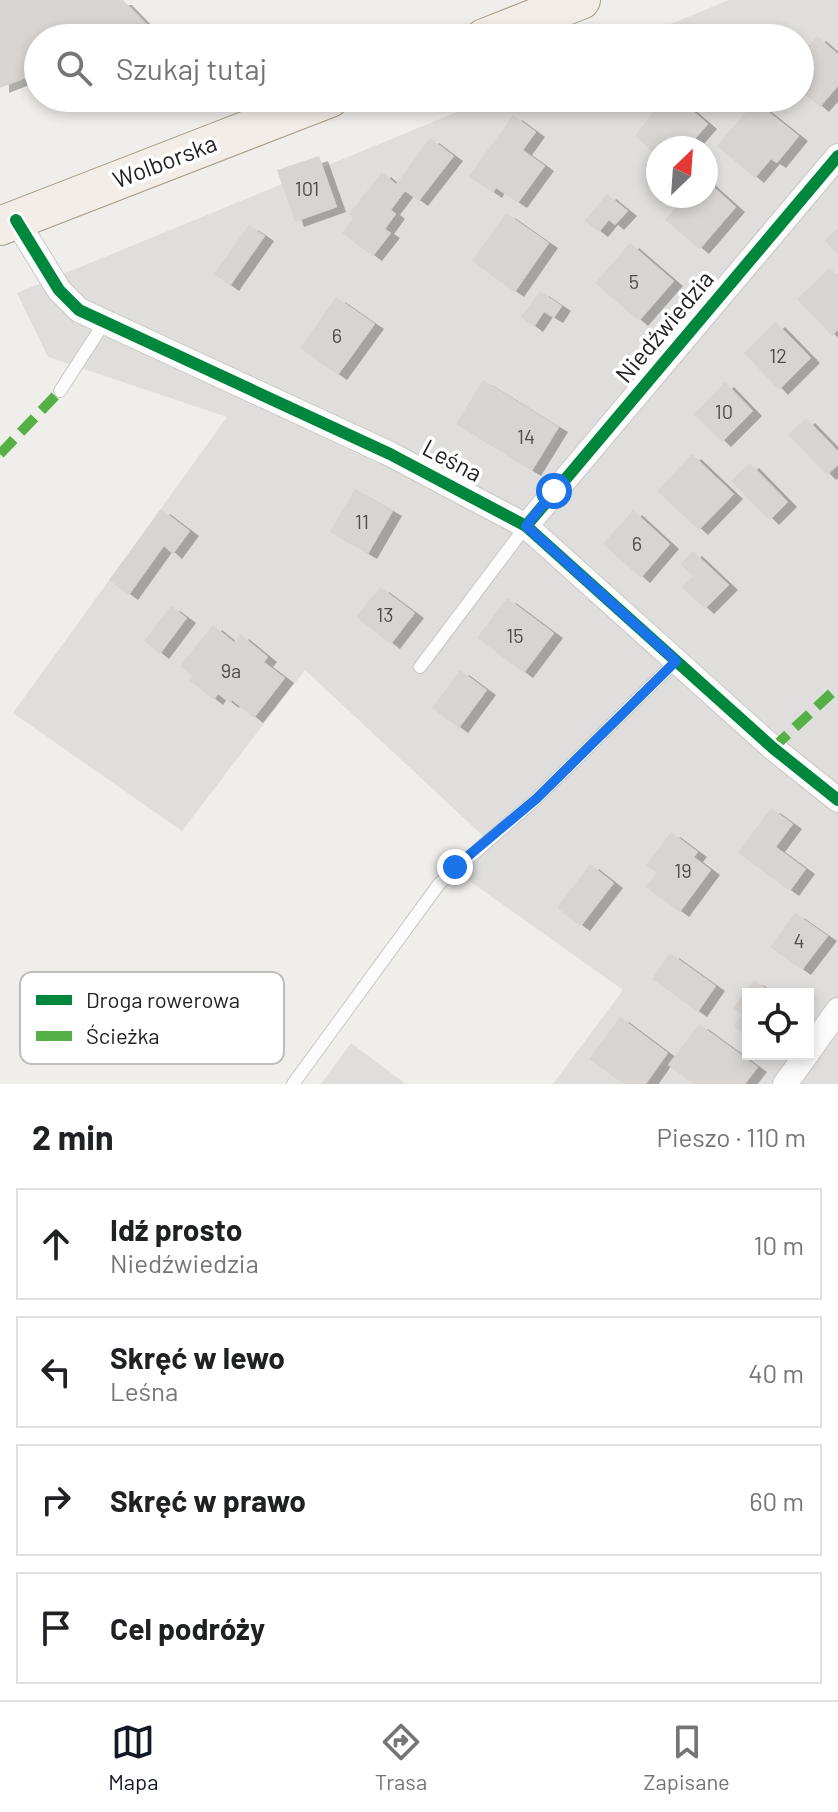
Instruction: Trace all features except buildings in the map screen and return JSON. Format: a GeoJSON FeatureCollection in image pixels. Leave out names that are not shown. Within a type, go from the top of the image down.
{"type":"FeatureCollection","features":[{"type":"Feature","properties":{"kind":"main road"},"geometry":{"type":"LineString","coordinates":[[520,24],[581,0]]}},
{"type":"Feature","properties":{"kind":"main road","name":"Wolborska"},"geometry":{"type":"LineString","coordinates":[[8,223],[294,112]]}},
{"type":"Feature","properties":{"kind":"street","name":"Niedźwiedzia"},"geometry":{"type":"LineString","coordinates":[[526,526],[838,156]]}},
{"type":"Feature","properties":{"kind":"street","name":"Leśna"},"geometry":{"type":"LineString","coordinates":[[8,223],[65,298],[79,310],[390,454],[526,526],[773,748],[838,800]]}},
{"type":"Feature","properties":{"kind":"street"},"geometry":{"type":"LineString","coordinates":[[814,1043],[838,1010]]}},
{"type":"Feature","properties":{"kind":"street"},"geometry":{"type":"LineString","coordinates":[[785,1084],[802,1060]]}},
{"type":"Feature","properties":{"kind":"lane"},"geometry":{"type":"LineString","coordinates":[[60,391],[104,323]]}},
{"type":"Feature","properties":{"kind":"lane","name":"Niedźwiedzia"},"geometry":{"type":"LineString","coordinates":[[420,667],[526,526]]}},
{"type":"Feature","properties":{"kind":"lane"},"geometry":{"type":"LineString","coordinates":[[293,1084],[439,884],[536,799],[676,661]]}},
{"type":"Feature","properties":{"kind":"shaded area"},"geometry":{"type":"Polygon","coordinates":[[[729,0],[838,0],[838,1084],[553,1084],[623,990],[464,877],[482,835],[305,670],[182,831],[13,713],[227,417],[48,357],[17,293],[457,112],[814,112],[814,24],[671,24],[729,0]]]}},
{"type":"Feature","properties":{"kind":"shaded area"},"geometry":{"type":"Polygon","coordinates":[[[351,1043],[406,1084],[321,1084],[351,1043]]]}},
{"type":"Feature","properties":{"kind":"marked path"},"geometry":{"type":"LineString","coordinates":[[0,454],[60,391]]}},
{"type":"Feature","properties":{"kind":"marked path"},"geometry":{"type":"LineString","coordinates":[[773,748],[838,687]]}},
{"type":"Feature","properties":{"kind":"cycle path"},"geometry":{"type":"LineString","coordinates":[[526,526],[838,156]]}},
{"type":"Feature","properties":{"kind":"cycle path"},"geometry":{"type":"LineString","coordinates":[[16,220],[59,290],[79,310],[390,454],[526,526],[773,748],[838,800]]}},
{"type":"Feature","properties":{"kind":"route"},"geometry":{"type":"LineString","coordinates":[[455,867],[536,799],[676,661],[526,526],[554,491]]}}]}
